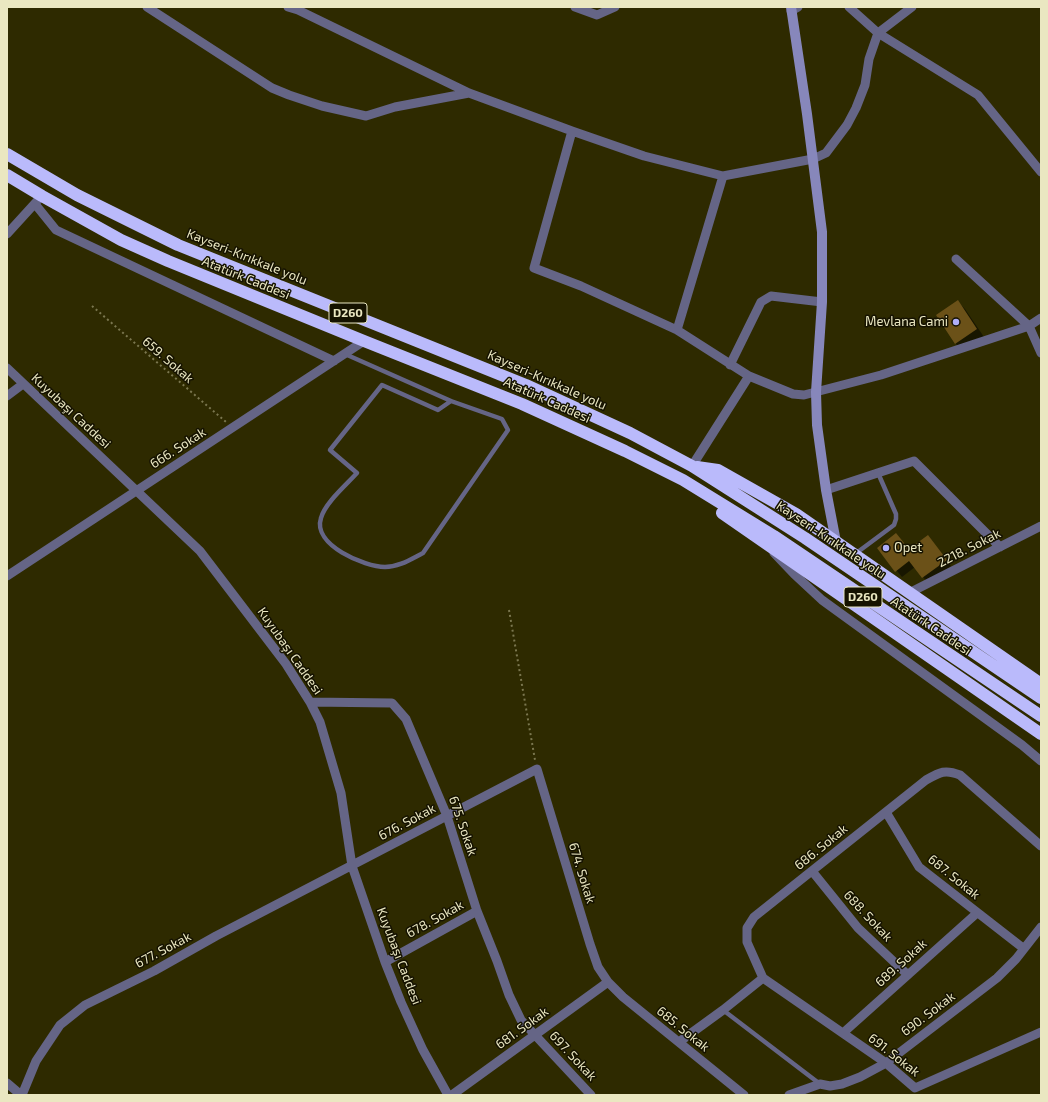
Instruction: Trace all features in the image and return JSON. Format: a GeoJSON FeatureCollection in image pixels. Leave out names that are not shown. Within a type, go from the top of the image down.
{"type":"FeatureCollection","features":[{"type":"Feature","properties":{"kind":"highway","name":"Kayseri-Kırıkkale yolu"},"geometry":{"type":"LineString","coordinates":[[7,154],[76,195],[178,245],[526,385],[630,433],[692,466],[805,538],[1041,698]]}},
{"type":"Feature","properties":{"kind":"highway","name":"Atatürk Caddesi"},"geometry":{"type":"LineString","coordinates":[[7,175],[38,200],[121,240],[168,261],[522,404],[625,451],[683,480],[774,536],[1041,716]]}},
{"type":"Feature","properties":{"kind":"highway"},"geometry":{"type":"LineString","coordinates":[[692,466],[718,470],[796,514],[909,594],[1041,684]]}},
{"type":"Feature","properties":{"kind":"highway"},"geometry":{"type":"LineString","coordinates":[[683,480],[704,500],[1041,734]]}},
{"type":"Feature","properties":{"kind":"street"},"geometry":{"type":"LineString","coordinates":[[147,7],[272,88],[322,106],[366,116],[395,107],[469,93]]}},
{"type":"Feature","properties":{"kind":"street"},"geometry":{"type":"LineString","coordinates":[[288,7],[298,10],[469,93],[644,156],[723,176],[813,159],[826,153],[848,125],[856,108],[865,85],[869,59],[878,32],[912,7]]}},
{"type":"Feature","properties":{"kind":"street"},"geometry":{"type":"LineString","coordinates":[[575,7],[597,15],[615,7]]}},
{"type":"Feature","properties":{"kind":"street"},"geometry":{"type":"LineString","coordinates":[[849,7],[878,32],[978,95],[1041,172]]}},
{"type":"Feature","properties":{"kind":"street"},"geometry":{"type":"LineString","coordinates":[[793,8],[822,232],[822,302],[816,392],[816,426],[836,542]]}},
{"type":"Feature","properties":{"kind":"street"},"geometry":{"type":"LineString","coordinates":[[572,130],[534,268],[581,286],[677,330],[749,376],[793,394],[804,395],[881,375],[1029,326],[1041,318]]}},
{"type":"Feature","properties":{"kind":"street"},"geometry":{"type":"LineString","coordinates":[[677,330],[723,176]]}},
{"type":"Feature","properties":{"kind":"street"},"geometry":{"type":"LineString","coordinates":[[7,234],[38,200],[56,230],[334,361]]}},
{"type":"Feature","properties":{"kind":"street"},"geometry":{"type":"LineString","coordinates":[[956,259],[1029,326],[1041,353]]}},
{"type":"Feature","properties":{"kind":"street"},"geometry":{"type":"LineString","coordinates":[[730,365],[761,302],[771,296],[822,302]]}},
{"type":"Feature","properties":{"kind":"street","name":"666. Sokak"},"geometry":{"type":"LineString","coordinates":[[7,576],[364,341]]}},
{"type":"Feature","properties":{"kind":"street","name":"Kuyubaşı Caddesi"},"geometry":{"type":"LineString","coordinates":[[7,368],[200,552],[286,664],[310,702],[320,722],[341,793],[352,866],[385,962],[423,1050],[448,1095]]}},
{"type":"Feature","properties":{"kind":"street"},"geometry":{"type":"LineString","coordinates":[[692,466],[749,376]]}},
{"type":"Feature","properties":{"kind":"street"},"geometry":{"type":"LineString","coordinates":[[7,396],[23,384]]}},
{"type":"Feature","properties":{"kind":"street"},"geometry":{"type":"LineString","coordinates":[[826,490],[914,461],[1000,547]]}},
{"type":"Feature","properties":{"kind":"street","name":"2218. Sokak"},"geometry":{"type":"LineString","coordinates":[[909,594],[1041,526]]}},
{"type":"Feature","properties":{"kind":"street"},"geometry":{"type":"LineString","coordinates":[[766,543],[783,563],[822,600],[1016,740],[1041,761]]}},
{"type":"Feature","properties":{"kind":"street","name":"675. Sokak"},"geometry":{"type":"LineString","coordinates":[[310,702],[392,703],[406,719],[447,816],[477,912],[498,961],[509,995],[521,1020],[535,1035]]}},
{"type":"Feature","properties":{"kind":"street","name":"676. Sokak"},"geometry":{"type":"LineString","coordinates":[[352,866],[537,769]]}},
{"type":"Feature","properties":{"kind":"street","name":"674. Sokak"},"geometry":{"type":"LineString","coordinates":[[537,769],[590,944],[598,967],[608,982]]}},
{"type":"Feature","properties":{"kind":"street","name":"686. Sokak"},"geometry":{"type":"LineString","coordinates":[[763,978],[747,942],[747,928],[754,917],[926,780],[939,772],[950,771],[967,780],[1041,846]]}},
{"type":"Feature","properties":{"kind":"street","name":"687. Sokak"},"geometry":{"type":"LineString","coordinates":[[886,812],[919,867],[1023,948]]}},
{"type":"Feature","properties":{"kind":"street","name":"677. Sokak"},"geometry":{"type":"LineString","coordinates":[[22,1095],[36,1061],[60,1025],[84,1005],[154,971],[216,936],[352,866]]}},
{"type":"Feature","properties":{"kind":"street","name":"688. Sokak"},"geometry":{"type":"LineString","coordinates":[[812,871],[858,928],[908,975]]}},
{"type":"Feature","properties":{"kind":"street","name":"678. Sokak"},"geometry":{"type":"LineString","coordinates":[[385,962],[477,912]]}},
{"type":"Feature","properties":{"kind":"street","name":"689. Sokak"},"geometry":{"type":"LineString","coordinates":[[843,1033],[977,913]]}},
{"type":"Feature","properties":{"kind":"street","name":"690. Sokak"},"geometry":{"type":"LineString","coordinates":[[789,1095],[820,1084],[830,1086],[842,1084],[860,1077],[886,1063],[997,978],[1016,959],[1023,948],[1041,927]]}},
{"type":"Feature","properties":{"kind":"street"},"geometry":{"type":"LineString","coordinates":[[679,1042],[723,1010],[763,978]]}},
{"type":"Feature","properties":{"kind":"street","name":"691. Sokak"},"geometry":{"type":"LineString","coordinates":[[763,978],[886,1063],[915,1088],[1041,1032]]}},
{"type":"Feature","properties":{"kind":"street","name":"681. Sokak"},"geometry":{"type":"LineString","coordinates":[[452,1095],[608,982]]}},
{"type":"Feature","properties":{"kind":"street","name":"685. Sokak"},"geometry":{"type":"LineString","coordinates":[[608,982],[623,997],[744,1095]]}},
{"type":"Feature","properties":{"kind":"street","name":"697. Sokak"},"geometry":{"type":"LineString","coordinates":[[535,1035],[591,1095]]}},
{"type":"Feature","properties":{"kind":"street"},"geometry":{"type":"LineString","coordinates":[[7,1083],[22,1095]]}},
{"type":"Feature","properties":{"kind":"lane"},"geometry":{"type":"LineString","coordinates":[[345,354],[450,401],[502,419],[508,430],[422,553],[405,563],[386,567],[369,565],[346,556],[323,535],[320,527],[320,519],[324,510],[357,473],[330,450],[382,385],[438,410],[450,401]]}},
{"type":"Feature","properties":{"kind":"lane"},"geometry":{"type":"LineString","coordinates":[[854,555],[894,525],[896,519],[896,514],[878,473]]}},
{"type":"Feature","properties":{"kind":"lane"},"geometry":{"type":"LineString","coordinates":[[723,1010],[820,1084]]}},
{"type":"Feature","properties":{"kind":"path","name":"659. Sokak"},"geometry":{"type":"LineString","coordinates":[[92,306],[233,428]]}},
{"type":"Feature","properties":{"kind":"path"},"geometry":{"type":"LineString","coordinates":[[509,610],[537,769]]}},
{"type":"Feature","properties":{"kind":"building","name":"Mevlana Cami"},"geometry":{"type":"Polygon","coordinates":[[[958,300],[977,329],[955,344],[936,315],[958,300]]]}},
{"type":"Feature","properties":{"kind":"building"},"geometry":{"type":"Polygon","coordinates":[[[896,533],[909,549],[928,535],[947,560],[922,578],[909,561],[895,572],[877,548],[896,533]]]}},
{"type":"Feature","properties":{"kind":"place","name":"Mevlana Cami"},"geometry":{"type":"Point","coordinates":[956,322]}},
{"type":"Feature","properties":{"kind":"place","name":"Opet"},"geometry":{"type":"Point","coordinates":[886,548]}}]}
